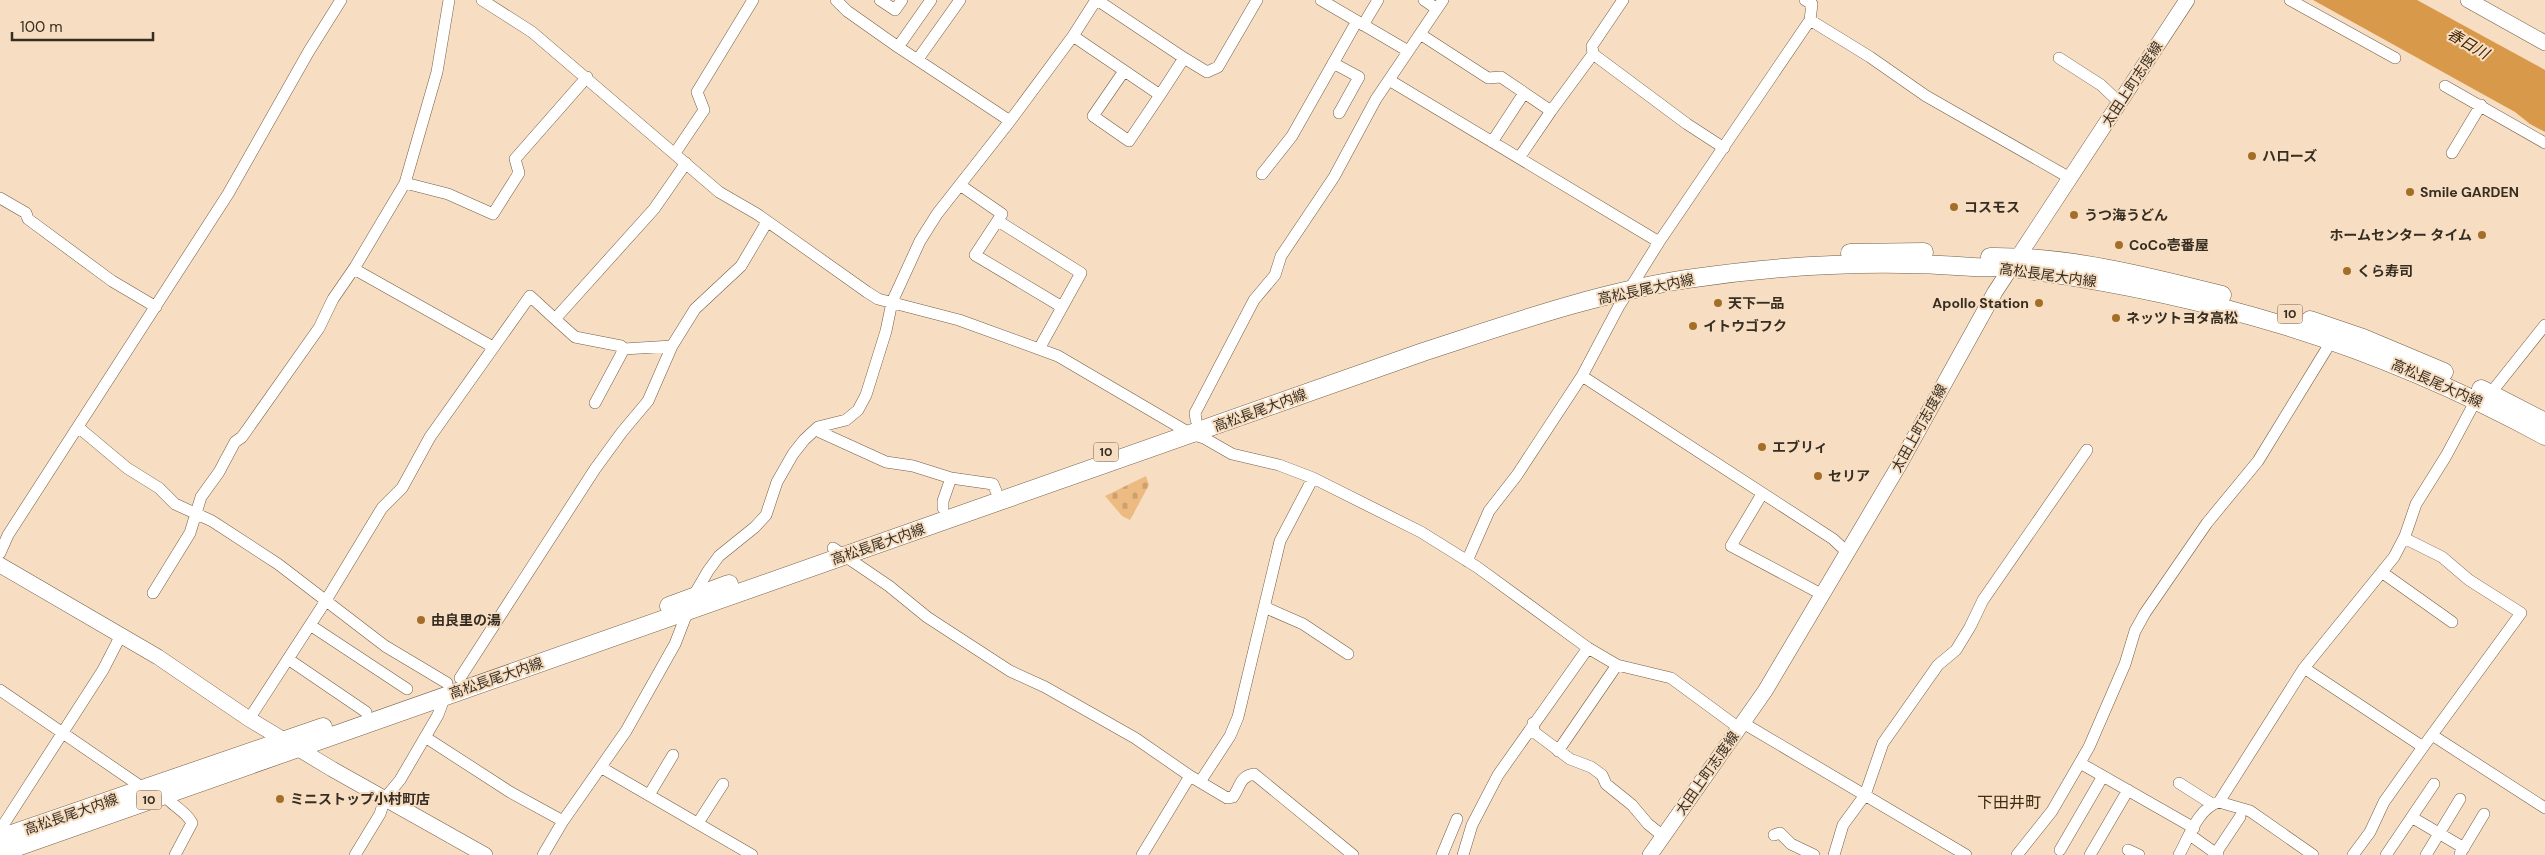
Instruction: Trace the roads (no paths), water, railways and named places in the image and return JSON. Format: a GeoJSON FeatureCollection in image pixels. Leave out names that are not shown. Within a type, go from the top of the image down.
{"type":"FeatureCollection","features":[{"type":"Feature","properties":{"kind":"main road","name":"太田上町志度線"},"geometry":{"type":"LineString","coordinates":[[1650,855],[1741,725],[1824,595],[1995,292],[2186,0]]}},
{"type":"Feature","properties":{"kind":"main road"},"geometry":{"type":"LineString","coordinates":[[2468,0],[2545,43]]}},
{"type":"Feature","properties":{"kind":"main road","name":"高松長尾大内線"},"geometry":{"type":"LineString","coordinates":[[840,552],[944,508],[1444,339],[1531,317],[1633,284],[1766,258],[1895,251],[1991,257],[2168,294],[2333,333],[2417,373],[2545,422]]}},
{"type":"Feature","properties":{"kind":"main road","name":"高松長尾大内線"},"geometry":{"type":"LineString","coordinates":[[2483,397],[2545,436]]}},
{"type":"Feature","properties":{"kind":"main road","name":"高松長尾大内線"},"geometry":{"type":"LineString","coordinates":[[290,744],[366,712],[451,685],[840,552],[1188,427]]}},
{"type":"Feature","properties":{"kind":"main road"},"geometry":{"type":"LineString","coordinates":[[0,565],[158,657],[249,719],[290,744],[485,855]]}},
{"type":"Feature","properties":{"kind":"main road","name":"高松長尾大内線"},"geometry":{"type":"LineString","coordinates":[[0,838],[290,744],[451,685],[691,603]]}},
{"type":"Feature","properties":{"kind":"main road","name":"高松長尾大内線"},"geometry":{"type":"LineString","coordinates":[[0,853],[156,789]]}},
{"type":"Feature","properties":{"kind":"street"},"geometry":{"type":"LineString","coordinates":[[0,553],[8,535],[228,194],[308,51],[341,0]]}},
{"type":"Feature","properties":{"kind":"street"},"geometry":{"type":"LineString","coordinates":[[153,593],[190,534],[201,497],[220,472],[235,442],[242,438],[319,328],[332,299],[354,269],[404,183],[437,72],[449,0]]}},
{"type":"Feature","properties":{"kind":"street"},"geometry":{"type":"LineString","coordinates":[[482,0],[532,32],[719,192],[767,222],[878,299],[959,320],[1058,356],[1188,427],[1232,454],[1279,465],[1313,478],[1421,532],[1467,560],[1588,648],[1617,665],[1671,678],[1741,725],[1966,855]]}},
{"type":"Feature","properties":{"kind":"street"},"geometry":{"type":"LineString","coordinates":[[675,153],[704,110],[697,92],[753,0]]}},
{"type":"Feature","properties":{"kind":"street"},"geometry":{"type":"LineString","coordinates":[[836,0],[847,11],[898,47],[1010,121]]}},
{"type":"Feature","properties":{"kind":"street"},"geometry":{"type":"LineString","coordinates":[[880,0],[895,10],[902,0]]}},
{"type":"Feature","properties":{"kind":"street"},"geometry":{"type":"LineString","coordinates":[[898,47],[931,0]]}},
{"type":"Feature","properties":{"kind":"street"},"geometry":{"type":"LineString","coordinates":[[918,59],[960,0]]}},
{"type":"Feature","properties":{"kind":"street"},"geometry":{"type":"LineString","coordinates":[[543,855],[563,821],[602,768],[626,731],[675,644],[691,603],[719,556],[755,527],[766,515],[777,482],[793,454],[818,427],[846,420],[858,410],[866,395],[886,331],[892,302],[920,241],[936,214],[1010,121],[1073,36],[1097,0],[1207,72],[1218,67],[1257,0]]}},
{"type":"Feature","properties":{"kind":"street"},"geometry":{"type":"LineString","coordinates":[[1320,0],[1340,5],[1360,23],[1408,51]]}},
{"type":"Feature","properties":{"kind":"street"},"geometry":{"type":"LineString","coordinates":[[1262,174],[1292,136],[1333,63],[1378,0]]}},
{"type":"Feature","properties":{"kind":"street"},"geometry":{"type":"LineString","coordinates":[[1188,427],[1194,412],[1254,300],[1275,275],[1281,256],[1334,177],[1376,99],[1440,4],[1424,0]]}},
{"type":"Feature","properties":{"kind":"street"},"geometry":{"type":"LineString","coordinates":[[1519,158],[1593,54],[1592,46],[1623,0]]}},
{"type":"Feature","properties":{"kind":"street"},"geometry":{"type":"LineString","coordinates":[[2290,0],[2395,58]]}},
{"type":"Feature","properties":{"kind":"street"},"geometry":{"type":"LineString","coordinates":[[1467,560],[1489,511],[1517,475],[1582,376],[1633,284],[1659,242],[1810,20],[1810,1]]}},
{"type":"Feature","properties":{"kind":"street"},"geometry":{"type":"LineString","coordinates":[[1810,20],[1870,57],[1926,96],[2070,178]]}},
{"type":"Feature","properties":{"kind":"street"},"geometry":{"type":"LineString","coordinates":[[1420,34],[1488,78],[1500,77],[1551,111]]}},
{"type":"Feature","properties":{"kind":"street"},"geometry":{"type":"LineString","coordinates":[[1073,36],[1160,95]]}},
{"type":"Feature","properties":{"kind":"street"},"geometry":{"type":"LineString","coordinates":[[1593,54],[1687,124],[1724,148]]}},
{"type":"Feature","properties":{"kind":"street"},"geometry":{"type":"LineString","coordinates":[[1124,70],[1093,116],[1129,141],[1184,58]]}},
{"type":"Feature","properties":{"kind":"street"},"geometry":{"type":"LineString","coordinates":[[2059,58],[2101,85],[2120,103]]}},
{"type":"Feature","properties":{"kind":"street"},"geometry":{"type":"LineString","coordinates":[[1333,63],[1359,77],[1339,113]]}},
{"type":"Feature","properties":{"kind":"street"},"geometry":{"type":"LineString","coordinates":[[404,183],[448,194],[493,214],[519,173],[515,159],[587,78]]}},
{"type":"Feature","properties":{"kind":"street"},"geometry":{"type":"LineString","coordinates":[[1389,80],[1659,242]]}},
{"type":"Feature","properties":{"kind":"street"},"geometry":{"type":"LineString","coordinates":[[2445,86],[2545,143]]}},
{"type":"Feature","properties":{"kind":"street"},"geometry":{"type":"LineString","coordinates":[[1492,142],[1524,93]]}},
{"type":"Feature","properties":{"kind":"street"},"geometry":{"type":"LineString","coordinates":[[2452,153],[2481,105]]}},
{"type":"Feature","properties":{"kind":"street"},"geometry":{"type":"LineString","coordinates":[[555,319],[654,209],[686,163]]}},
{"type":"Feature","properties":{"kind":"street"},"geometry":{"type":"LineString","coordinates":[[960,185],[1002,214],[975,255],[1062,307]]}},
{"type":"Feature","properties":{"kind":"street"},"geometry":{"type":"LineString","coordinates":[[0,198],[26,213],[28,219],[112,281],[156,307]]}},
{"type":"Feature","properties":{"kind":"street"},"geometry":{"type":"LineString","coordinates":[[998,221],[1081,273],[1039,349]]}},
{"type":"Feature","properties":{"kind":"street"},"geometry":{"type":"LineString","coordinates":[[355,855],[380,814],[385,798],[400,780],[438,715],[451,685],[596,469],[622,432],[648,401],[672,346],[695,309],[741,266],[767,222]]}},
{"type":"Feature","properties":{"kind":"street"},"geometry":{"type":"LineString","coordinates":[[354,269],[493,348]]}},
{"type":"Feature","properties":{"kind":"street"},"geometry":{"type":"LineString","coordinates":[[249,719],[325,602],[382,508],[402,488],[430,437],[530,296],[575,337],[624,348],[672,346]]}},
{"type":"Feature","properties":{"kind":"street"},"geometry":{"type":"LineString","coordinates":[[2179,855],[2204,811],[2216,803],[2304,668],[2383,572],[2404,538],[2416,504],[2483,397],[2545,325]]}},
{"type":"Feature","properties":{"kind":"street"},"geometry":{"type":"LineString","coordinates":[[2017,855],[2052,811],[2080,762],[2103,718],[2132,645],[2135,631],[2145,613],[2207,523],[2258,461],[2333,333]]}},
{"type":"Feature","properties":{"kind":"street"},"geometry":{"type":"LineString","coordinates":[[595,403],[624,348]]}},
{"type":"Feature","properties":{"kind":"street"},"geometry":{"type":"LineString","coordinates":[[1582,376],[1833,539],[1848,553]]}},
{"type":"Feature","properties":{"kind":"street"},"geometry":{"type":"LineString","coordinates":[[78,427],[127,468],[159,488],[175,504],[212,520],[278,564],[384,646],[451,685]]}},
{"type":"Feature","properties":{"kind":"street"},"geometry":{"type":"LineString","coordinates":[[818,427],[820,432],[886,462],[912,466],[951,478],[992,484],[996,491]]}},
{"type":"Feature","properties":{"kind":"street"},"geometry":{"type":"LineString","coordinates":[[1834,855],[1843,825],[1865,795],[1888,734],[1938,665],[1956,650],[1983,600],[2087,450]]}},
{"type":"Feature","properties":{"kind":"street"},"geometry":{"type":"LineString","coordinates":[[944,508],[943,501],[951,478]]}},
{"type":"Feature","properties":{"kind":"street"},"geometry":{"type":"LineString","coordinates":[[1142,855],[1195,779],[1230,736],[1238,717],[1280,541],[1313,478]]}},
{"type":"Feature","properties":{"kind":"street"},"geometry":{"type":"LineString","coordinates":[[1762,494],[1731,546],[1824,595]]}},
{"type":"Feature","properties":{"kind":"street"},"geometry":{"type":"LineString","coordinates":[[2353,855],[2370,832],[2384,802],[2521,613],[2469,580],[2442,557],[2404,538]]}},
{"type":"Feature","properties":{"kind":"street"},"geometry":{"type":"LineString","coordinates":[[840,552],[889,586],[927,617],[1010,671],[1045,687],[1123,734],[1135,738],[1195,779],[1231,799],[1242,780],[1247,775],[1254,774],[1353,855]]}},
{"type":"Feature","properties":{"kind":"street"},"geometry":{"type":"LineString","coordinates":[[2383,572],[2452,622]]}},
{"type":"Feature","properties":{"kind":"street"},"geometry":{"type":"LineString","coordinates":[[1264,607],[1303,624],[1348,654]]}},
{"type":"Feature","properties":{"kind":"street"},"geometry":{"type":"LineString","coordinates":[[310,625],[407,690]]}},
{"type":"Feature","properties":{"kind":"street"},"geometry":{"type":"LineString","coordinates":[[0,830],[103,670],[121,635]]}},
{"type":"Feature","properties":{"kind":"street"},"geometry":{"type":"LineString","coordinates":[[1462,855],[1472,825],[1491,788],[1533,723],[1588,648]]}},
{"type":"Feature","properties":{"kind":"street"},"geometry":{"type":"LineString","coordinates":[[288,659],[366,712]]}},
{"type":"Feature","properties":{"kind":"street"},"geometry":{"type":"LineString","coordinates":[[1558,750],[1617,665]]}},
{"type":"Feature","properties":{"kind":"street"},"geometry":{"type":"LineString","coordinates":[[2304,668],[2423,746]]}},
{"type":"Feature","properties":{"kind":"street"},"geometry":{"type":"LineString","coordinates":[[0,690],[62,733],[156,789],[168,802],[187,814],[192,823],[175,855]]}},
{"type":"Feature","properties":{"kind":"street"},"geometry":{"type":"LineString","coordinates":[[1533,723],[1534,732],[1570,760],[1591,766],[1602,775],[1606,784],[1632,805],[1648,824],[1663,836]]}},
{"type":"Feature","properties":{"kind":"street"},"geometry":{"type":"LineString","coordinates":[[2432,734],[2545,808]]}},
{"type":"Feature","properties":{"kind":"street"},"geometry":{"type":"LineString","coordinates":[[425,737],[510,792],[563,821]]}},
{"type":"Feature","properties":{"kind":"street"},"geometry":{"type":"LineString","coordinates":[[649,795],[673,755]]}},
{"type":"Feature","properties":{"kind":"street"},"geometry":{"type":"LineString","coordinates":[[2080,762],[2128,790],[2192,832],[2214,854],[2240,817]]}},
{"type":"Feature","properties":{"kind":"street"},"geometry":{"type":"LineString","coordinates":[[602,768],[752,855]]}},
{"type":"Feature","properties":{"kind":"street"},"geometry":{"type":"LineString","coordinates":[[2060,850],[2103,776]]}},
{"type":"Feature","properties":{"kind":"street"},"geometry":{"type":"LineString","coordinates":[[2179,783],[2216,803],[2250,810],[2280,834],[2313,855]]}},
{"type":"Feature","properties":{"kind":"street"},"geometry":{"type":"LineString","coordinates":[[698,824],[723,784]]}},
{"type":"Feature","properties":{"kind":"street"},"geometry":{"type":"LineString","coordinates":[[2386,855],[2408,821],[2413,818],[2434,784]]}},
{"type":"Feature","properties":{"kind":"street"},"geometry":{"type":"LineString","coordinates":[[2090,855],[2128,790]]}},
{"type":"Feature","properties":{"kind":"street"},"geometry":{"type":"LineString","coordinates":[[2426,855],[2460,799]]}},
{"type":"Feature","properties":{"kind":"street"},"geometry":{"type":"LineString","coordinates":[[2413,818],[2439,834],[2462,852],[2484,814]]}},
{"type":"Feature","properties":{"kind":"street"},"geometry":{"type":"LineString","coordinates":[[1442,855],[1456,820]]}},
{"type":"Feature","properties":{"kind":"street"},"geometry":{"type":"LineString","coordinates":[[1774,835],[1780,834],[1791,844],[1814,855]]}},
{"type":"Feature","properties":{"kind":"street"},"geometry":{"type":"LineString","coordinates":[[2128,850],[2139,855]]}},
{"type":"Feature","properties":{"kind":"water","name":"春日川"},"geometry":{"type":"Polygon","coordinates":[[[2313,0],[2417,0],[2545,70],[2545,132],[2530,124],[2515,112],[2313,0]]]}},
{"type":"Feature","properties":{"kind":"place","name":"ハローズ"},"geometry":{"type":"Point","coordinates":[2252,156]}},
{"type":"Feature","properties":{"kind":"place","name":"Smile GARDEN"},"geometry":{"type":"Point","coordinates":[2410,192]}},
{"type":"Feature","properties":{"kind":"place","name":"コスモス"},"geometry":{"type":"Point","coordinates":[1954,207]}},
{"type":"Feature","properties":{"kind":"place","name":"うつ海うどん"},"geometry":{"type":"Point","coordinates":[2074,215]}},
{"type":"Feature","properties":{"kind":"place","name":"ホームセンター タイム"},"geometry":{"type":"Point","coordinates":[2482,235]}},
{"type":"Feature","properties":{"kind":"place","name":"CoCo壱番屋"},"geometry":{"type":"Point","coordinates":[2119,245]}},
{"type":"Feature","properties":{"kind":"place","name":"くら寿司"},"geometry":{"type":"Point","coordinates":[2347,271]}},
{"type":"Feature","properties":{"kind":"place","name":"天下一品"},"geometry":{"type":"Point","coordinates":[1718,303]}},
{"type":"Feature","properties":{"kind":"place","name":"Apollo Station"},"geometry":{"type":"Point","coordinates":[2039,303]}},
{"type":"Feature","properties":{"kind":"place","name":"ネッツトヨタ高松"},"geometry":{"type":"Point","coordinates":[2116,318]}},
{"type":"Feature","properties":{"kind":"place","name":"イトウゴフク"},"geometry":{"type":"Point","coordinates":[1693,326]}},
{"type":"Feature","properties":{"kind":"place","name":"エブリィ"},"geometry":{"type":"Point","coordinates":[1762,447]}},
{"type":"Feature","properties":{"kind":"place","name":"セリア"},"geometry":{"type":"Point","coordinates":[1818,476]}},
{"type":"Feature","properties":{"kind":"place","name":"由良里の湯"},"geometry":{"type":"Point","coordinates":[421,620]}},
{"type":"Feature","properties":{"kind":"place","name":"ミニストップ小村町店"},"geometry":{"type":"Point","coordinates":[280,799]}},
{"type":"Feature","properties":{"kind":"district","name":"下田井町"},"geometry":{"type":"Point","coordinates":[2009,802]}}]}
